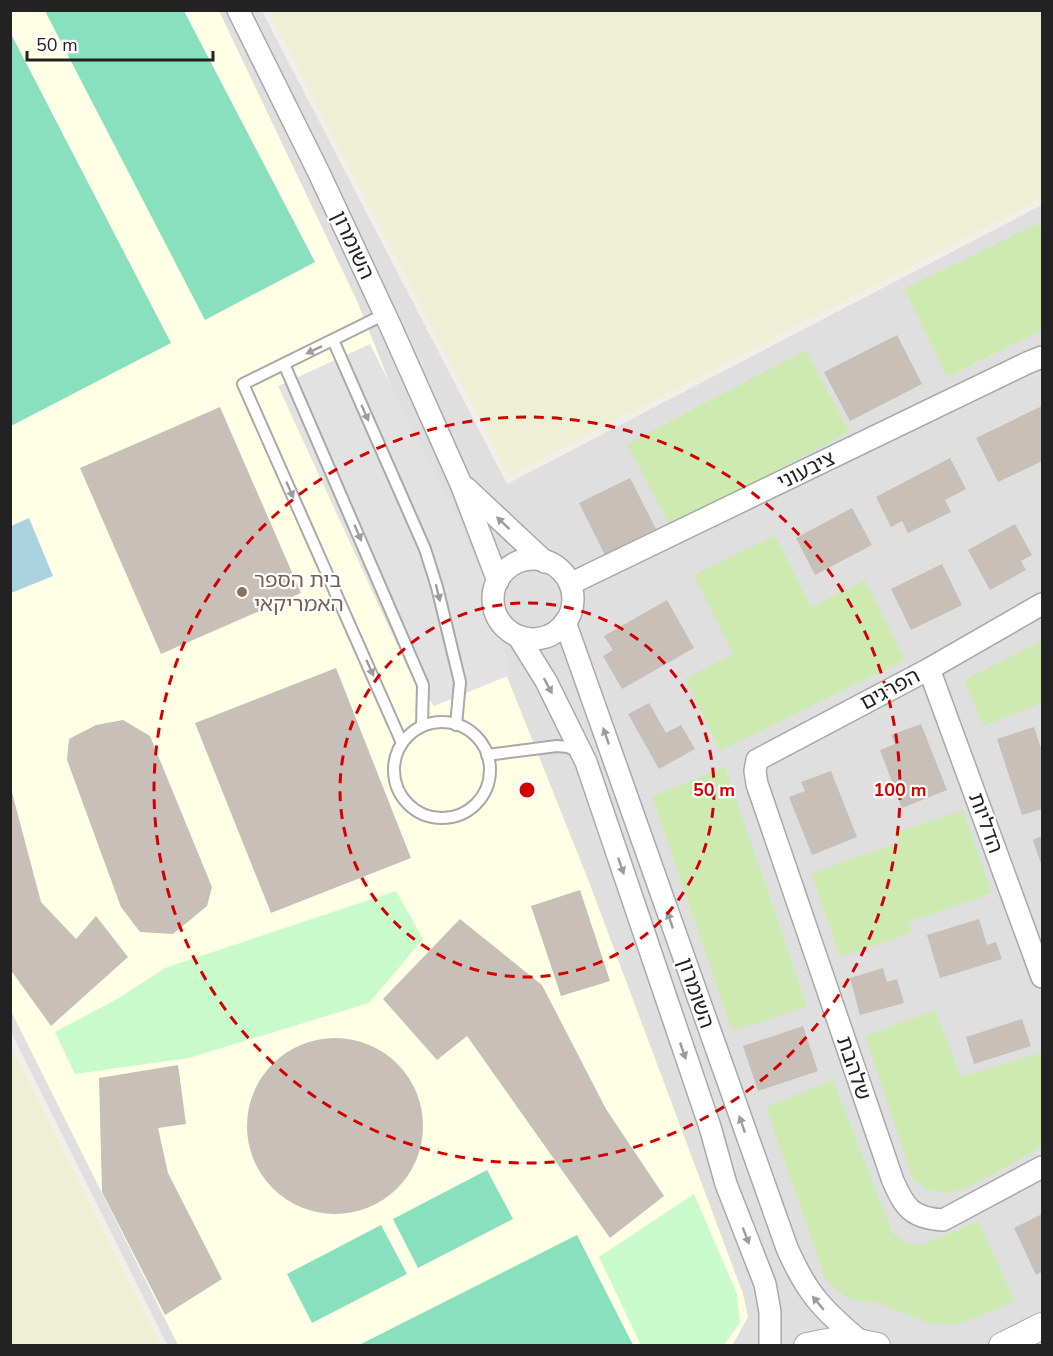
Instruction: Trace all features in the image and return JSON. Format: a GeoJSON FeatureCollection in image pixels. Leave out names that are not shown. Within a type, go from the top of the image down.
{"type":"FeatureCollection","features":[{"type":"Feature","properties":{"kind":"street","name":"השומרון"},"geometry":{"type":"LineString","coordinates":[[237,10],[319,173],[385,314],[461,484],[498,581]]}},
{"type":"Feature","properties":{"kind":"street","name":"ציבעוני"},"geometry":{"type":"LineString","coordinates":[[570,584],[1042,357]]}},
{"type":"Feature","properties":{"kind":"street","name":"השומרון"},"geometry":{"type":"LineString","coordinates":[[461,484],[545,562]]}},
{"type":"Feature","properties":{"kind":"street"},"geometry":{"type":"LineString","coordinates":[[521,561],[545,562],[556,567],[570,584],[572,607],[560,629],[548,636],[528,639],[518,636],[500,622],[495,611],[493,599],[498,581],[510,567],[521,561]]}},
{"type":"Feature","properties":{"kind":"street","name":"הפרגים"},"geometry":{"type":"LineString","coordinates":[[757,784],[755,771],[758,760],[929,669],[1042,604]]}},
{"type":"Feature","properties":{"kind":"street","name":"השומרון"},"geometry":{"type":"LineString","coordinates":[[565,622],[787,1248],[810,1293],[827,1313],[869,1344]]}},
{"type":"Feature","properties":{"kind":"street","name":"השומרון"},"geometry":{"type":"LineString","coordinates":[[518,636],[546,681],[586,762],[710,1127],[726,1184],[765,1284],[770,1311],[770,1346]]}},
{"type":"Feature","properties":{"kind":"street","name":"הדליות"},"geometry":{"type":"LineString","coordinates":[[929,669],[1042,977]]}},
{"type":"Feature","properties":{"kind":"street","name":"שלהבת"},"geometry":{"type":"LineString","coordinates":[[757,784],[893,1181],[902,1200],[925,1219],[943,1220],[1042,1167]]}},
{"type":"Feature","properties":{"kind":"street"},"geometry":{"type":"LineString","coordinates":[[1002,1346],[1042,1326]]}},
{"type":"Feature","properties":{"kind":"street"},"geometry":{"type":"LineString","coordinates":[[807,1346],[843,1339],[869,1344]]}},
{"type":"Feature","properties":{"kind":"lane"},"geometry":{"type":"LineString","coordinates":[[385,314],[243,384],[402,743]]}},
{"type":"Feature","properties":{"kind":"lane"},"geometry":{"type":"LineString","coordinates":[[333,340],[425,549],[460,682],[456,725]]}},
{"type":"Feature","properties":{"kind":"lane"},"geometry":{"type":"LineString","coordinates":[[284,364],[423,685],[422,726]]}},
{"type":"Feature","properties":{"kind":"lane"},"geometry":{"type":"LineString","coordinates":[[447,722],[456,725],[471,732],[481,742],[490,767],[489,781],[477,803],[467,812],[442,819],[429,817],[412,807],[399,793],[394,767],[402,743],[410,733],[422,726],[434,723],[447,722]]}},
{"type":"Feature","properties":{"kind":"lane"},"geometry":{"type":"LineString","coordinates":[[487,755],[557,746],[568,747],[578,752],[586,762]]}},
{"type":"Feature","properties":{"kind":"shaded area"},"geometry":{"type":"Polygon","coordinates":[[[11,11],[262,11],[507,484],[1042,205],[1042,1345],[167,1345],[11,1032],[11,11]]]}},
{"type":"Feature","properties":{"kind":"shaded area","name":"בית הספר האמריקאי"},"geometry":{"type":"Polygon","coordinates":[[[11,11],[219,11],[357,301],[589,882],[743,1294],[748,1317],[732,1346],[178,1345],[11,1011],[11,11]]]}},
{"type":"Feature","properties":{"kind":"shaded area"},"geometry":{"type":"Polygon","coordinates":[[[268,11],[1042,11],[1042,198],[509,476],[268,11]]]}},
{"type":"Feature","properties":{"kind":"shaded area"},"geometry":{"type":"Polygon","coordinates":[[[370,344],[451,504],[485,581],[510,675],[434,706],[408,669],[278,386],[370,344]]]}},
{"type":"Feature","properties":{"kind":"shaded area"},"geometry":{"type":"Polygon","coordinates":[[[11,1045],[161,1345],[11,1345],[11,1045]]]}},
{"type":"Feature","properties":{"kind":"green space"},"geometry":{"type":"Polygon","coordinates":[[[45,11],[184,11],[315,262],[205,320],[45,11]]]}},
{"type":"Feature","properties":{"kind":"green space"},"geometry":{"type":"Polygon","coordinates":[[[10,32],[171,343],[11,426],[10,426],[10,32]]]}},
{"type":"Feature","properties":{"kind":"green space"},"geometry":{"type":"Polygon","coordinates":[[[1039,223],[1042,231],[1042,330],[947,377],[904,289],[1039,223]]]}},
{"type":"Feature","properties":{"kind":"green space"},"geometry":{"type":"Polygon","coordinates":[[[806,350],[849,432],[670,526],[627,444],[806,350]]]}},
{"type":"Feature","properties":{"kind":"green space"},"geometry":{"type":"Polygon","coordinates":[[[775,535],[811,607],[865,580],[905,660],[720,751],[685,678],[733,654],[694,575],[775,535]]]}},
{"type":"Feature","properties":{"kind":"green space"},"geometry":{"type":"Polygon","coordinates":[[[1041,641],[1042,703],[983,726],[964,680],[1041,641]]]}},
{"type":"Feature","properties":{"kind":"green space"},"geometry":{"type":"Polygon","coordinates":[[[725,767],[807,1007],[732,1031],[652,796],[725,767]]]}},
{"type":"Feature","properties":{"kind":"green space"},"geometry":{"type":"Polygon","coordinates":[[[963,810],[992,893],[908,922],[911,933],[840,957],[811,873],[899,843],[895,833],[963,810]]]}},
{"type":"Feature","properties":{"kind":"green space"},"geometry":{"type":"Polygon","coordinates":[[[396,891],[423,939],[369,1003],[189,1058],[75,1074],[55,1032],[119,998],[165,968],[396,891]]]}},
{"type":"Feature","properties":{"kind":"green space"},"geometry":{"type":"Polygon","coordinates":[[[935,1010],[961,1077],[1042,1052],[1042,1146],[981,1181],[947,1193],[933,1191],[913,1180],[865,1036],[935,1010]]]}},
{"type":"Feature","properties":{"kind":"green space"},"geometry":{"type":"Polygon","coordinates":[[[833,1080],[892,1232],[905,1243],[918,1246],[978,1221],[1015,1301],[963,1323],[947,1325],[929,1323],[879,1303],[853,1300],[838,1291],[825,1278],[766,1107],[833,1080]]]}},
{"type":"Feature","properties":{"kind":"green space"},"geometry":{"type":"Polygon","coordinates":[[[487,1170],[513,1219],[418,1268],[393,1219],[487,1170]]]}},
{"type":"Feature","properties":{"kind":"green space"},"geometry":{"type":"Polygon","coordinates":[[[694,1194],[737,1294],[740,1322],[724,1345],[641,1345],[599,1257],[694,1194]]]}},
{"type":"Feature","properties":{"kind":"green space"},"geometry":{"type":"Polygon","coordinates":[[[381,1225],[407,1274],[312,1323],[287,1274],[381,1225]]]}},
{"type":"Feature","properties":{"kind":"green space"},"geometry":{"type":"Polygon","coordinates":[[[577,1235],[633,1345],[359,1345],[577,1235]]]}},
{"type":"Feature","properties":{"kind":"water"},"geometry":{"type":"Polygon","coordinates":[[[29,518],[53,576],[11,593],[11,526],[29,518]]]}},
{"type":"Feature","properties":{"kind":"building"},"geometry":{"type":"Polygon","coordinates":[[[897,335],[922,384],[850,421],[824,372],[897,335]]]}},
{"type":"Feature","properties":{"kind":"building"},"geometry":{"type":"Polygon","coordinates":[[[1042,406],[1042,461],[998,482],[976,438],[1042,406]]]}},
{"type":"Feature","properties":{"kind":"building"},"geometry":{"type":"Polygon","coordinates":[[[220,407],[301,593],[161,654],[80,468],[220,407]]]}},
{"type":"Feature","properties":{"kind":"building"},"geometry":{"type":"Polygon","coordinates":[[[950,458],[966,489],[945,500],[951,512],[908,533],[902,521],[891,527],[876,497],[950,458]]]}},
{"type":"Feature","properties":{"kind":"building"},"geometry":{"type":"Polygon","coordinates":[[[630,478],[656,529],[605,555],[579,503],[630,478]]]}},
{"type":"Feature","properties":{"kind":"building"},"geometry":{"type":"Polygon","coordinates":[[[852,508],[872,545],[815,575],[796,538],[852,508]]]}},
{"type":"Feature","properties":{"kind":"building"},"geometry":{"type":"Polygon","coordinates":[[[1015,524],[1032,555],[1021,561],[1026,570],[990,590],[968,550],[1015,524]]]}},
{"type":"Feature","properties":{"kind":"building"},"geometry":{"type":"Polygon","coordinates":[[[942,564],[962,605],[911,630],[891,589],[942,564]]]}},
{"type":"Feature","properties":{"kind":"building"},"geometry":{"type":"Polygon","coordinates":[[[667,600],[694,648],[622,689],[603,656],[613,650],[604,636],[667,600]]]}},
{"type":"Feature","properties":{"kind":"building"},"geometry":{"type":"Polygon","coordinates":[[[336,668],[411,858],[271,913],[195,723],[336,668]]]}},
{"type":"Feature","properties":{"kind":"building"},"geometry":{"type":"Polygon","coordinates":[[[649,703],[666,733],[681,725],[695,749],[659,769],[628,714],[649,703]]]}},
{"type":"Feature","properties":{"kind":"building"},"geometry":{"type":"Polygon","coordinates":[[[123,720],[150,736],[212,887],[207,906],[173,934],[140,932],[121,907],[67,760],[69,739],[96,725],[123,720]]]}},
{"type":"Feature","properties":{"kind":"building"},"geometry":{"type":"Polygon","coordinates":[[[921,724],[947,790],[902,808],[880,750],[895,744],[891,735],[921,724]]]}},
{"type":"Feature","properties":{"kind":"building"},"geometry":{"type":"Polygon","coordinates":[[[1034,727],[1042,748],[1042,809],[1022,815],[997,739],[1034,727]]]}},
{"type":"Feature","properties":{"kind":"building"},"geometry":{"type":"Polygon","coordinates":[[[831,771],[857,837],[812,855],[789,797],[805,791],[801,782],[831,771]]]}},
{"type":"Feature","properties":{"kind":"building"},"geometry":{"type":"Polygon","coordinates":[[[10,785],[41,902],[76,939],[96,916],[128,957],[51,1026],[10,969],[10,785]]]}},
{"type":"Feature","properties":{"kind":"building"},"geometry":{"type":"Polygon","coordinates":[[[1042,836],[1042,867],[1033,840],[1042,836]]]}},
{"type":"Feature","properties":{"kind":"building"},"geometry":{"type":"Polygon","coordinates":[[[580,890],[610,981],[561,996],[531,906],[580,890]]]}},
{"type":"Feature","properties":{"kind":"building"},"geometry":{"type":"Polygon","coordinates":[[[460,919],[542,985],[606,1109],[664,1196],[610,1238],[467,1036],[437,1060],[383,999],[460,919]]]}},
{"type":"Feature","properties":{"kind":"building"},"geometry":{"type":"Polygon","coordinates":[[[979,919],[987,945],[996,942],[1002,959],[940,978],[927,935],[979,919]]]}},
{"type":"Feature","properties":{"kind":"building"},"geometry":{"type":"Polygon","coordinates":[[[883,968],[887,982],[897,979],[904,1003],[860,1015],[850,978],[883,968]]]}},
{"type":"Feature","properties":{"kind":"building"},"geometry":{"type":"Polygon","coordinates":[[[1022,1019],[1031,1046],[974,1064],[966,1037],[1022,1019]]]}},
{"type":"Feature","properties":{"kind":"building"},"geometry":{"type":"Polygon","coordinates":[[[803,1026],[818,1071],[758,1091],[743,1046],[803,1026]]]}},
{"type":"Feature","properties":{"kind":"building"},"geometry":{"type":"Polygon","coordinates":[[[335,1038],[369,1045],[384,1053],[397,1064],[408,1077],[416,1092],[423,1126],[416,1160],[408,1175],[397,1188],[384,1199],[369,1207],[335,1214],[301,1207],[286,1199],[273,1188],[262,1175],[254,1160],[247,1126],[254,1092],[262,1077],[273,1064],[286,1053],[301,1045],[335,1038]]]}},
{"type":"Feature","properties":{"kind":"building"},"geometry":{"type":"Polygon","coordinates":[[[178,1065],[186,1124],[158,1128],[168,1173],[222,1279],[165,1315],[102,1192],[99,1078],[178,1065]]]}},
{"type":"Feature","properties":{"kind":"building"},"geometry":{"type":"Polygon","coordinates":[[[1042,1214],[1042,1272],[1036,1275],[1014,1228],[1042,1214]]]}},
{"type":"Feature","properties":{"kind":"place","name":"בית הספר האמריקאי"},"geometry":{"type":"Point","coordinates":[242,592]}}]}
